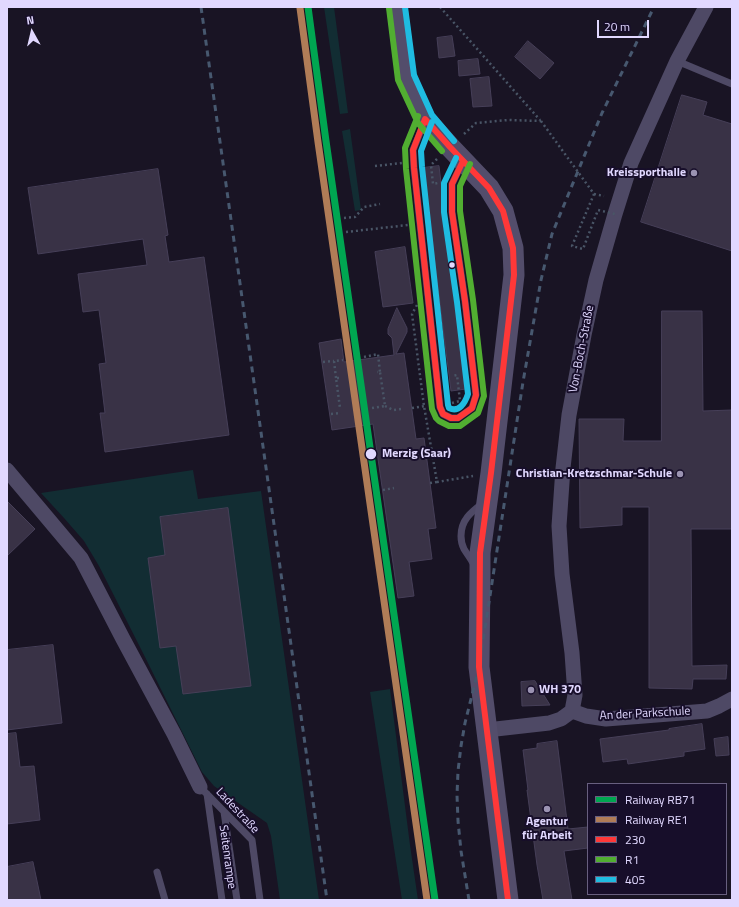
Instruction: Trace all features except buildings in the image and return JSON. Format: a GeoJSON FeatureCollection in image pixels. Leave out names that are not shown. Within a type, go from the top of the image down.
{"type":"FeatureCollection","features":[{"type":"Feature","properties":{"kind":"street"},"geometry":{"type":"LineString","coordinates":[[397,7],[406,77],[425,119],[450,147],[460,168],[489,188],[503,212],[513,248],[514,275],[488,499],[480,553],[479,667],[508,900]]}},
{"type":"Feature","properties":{"kind":"street","name":"Von-Boch-Straße"},"geometry":{"type":"LineString","coordinates":[[572,711],[576,695],[562,574],[559,526],[563,468],[569,415],[596,280],[631,163],[677,61],[706,7]]}},
{"type":"Feature","properties":{"kind":"street"},"geometry":{"type":"LineString","coordinates":[[7,470],[81,558],[203,790]]}},
{"type":"Feature","properties":{"kind":"street","name":"An der Parkschule"},"geometry":{"type":"LineString","coordinates":[[572,711],[586,716],[606,719],[707,711],[732,699]]}},
{"type":"Feature","properties":{"kind":"street"},"geometry":{"type":"LineString","coordinates":[[487,730],[549,723],[561,720],[572,711]]}},
{"type":"Feature","properties":{"kind":"lane"},"geometry":{"type":"LineString","coordinates":[[677,61],[732,84]]}},
{"type":"Feature","properties":{"kind":"lane"},"geometry":{"type":"LineString","coordinates":[[425,119],[414,150],[414,168],[440,404],[443,414],[451,418],[458,418],[472,408],[476,395],[465,301],[452,212],[452,184],[460,168]]}},
{"type":"Feature","properties":{"kind":"lane","name":"Ladestraße"},"geometry":{"type":"LineString","coordinates":[[203,790],[252,840],[260,900]]}},
{"type":"Feature","properties":{"kind":"lane","name":"Seitenrampe"},"geometry":{"type":"LineString","coordinates":[[203,790],[222,900]]}},
{"type":"Feature","properties":{"kind":"lane"},"geometry":{"type":"LineString","coordinates":[[224,812],[237,900]]}},
{"type":"Feature","properties":{"kind":"lane"},"geometry":{"type":"LineString","coordinates":[[157,872],[165,900]]}},
{"type":"Feature","properties":{"kind":"path"},"geometry":{"type":"LineString","coordinates":[[440,7],[541,121],[594,194],[572,246],[583,249],[598,210],[615,214]]}},
{"type":"Feature","properties":{"kind":"path"},"geometry":{"type":"LineString","coordinates":[[508,120],[541,121]]}},
{"type":"Feature","properties":{"kind":"path"},"geometry":{"type":"LineString","coordinates":[[433,184],[431,165],[440,157],[460,168]]}},
{"type":"Feature","properties":{"kind":"path"},"geometry":{"type":"LineString","coordinates":[[375,166],[403,163]]}},
{"type":"Feature","properties":{"kind":"path"},"geometry":{"type":"LineString","coordinates":[[428,185],[438,183]]}},
{"type":"Feature","properties":{"kind":"path"},"geometry":{"type":"LineString","coordinates":[[344,218],[355,216],[364,207],[380,204]]}},
{"type":"Feature","properties":{"kind":"path"},"geometry":{"type":"LineString","coordinates":[[346,232],[408,225]]}},
{"type":"Feature","properties":{"kind":"path"},"geometry":{"type":"LineString","coordinates":[[364,356],[378,354],[378,372],[385,406]]}},
{"type":"Feature","properties":{"kind":"path"},"geometry":{"type":"LineString","coordinates":[[323,362],[343,360]]}},
{"type":"Feature","properties":{"kind":"path"},"geometry":{"type":"LineString","coordinates":[[334,361],[338,378],[340,408]]}},
{"type":"Feature","properties":{"kind":"path"},"geometry":{"type":"LineString","coordinates":[[457,376],[462,375]]}},
{"type":"Feature","properties":{"kind":"path"},"geometry":{"type":"LineString","coordinates":[[372,408],[385,406],[393,410],[402,409]]}},
{"type":"Feature","properties":{"kind":"path"},"geometry":{"type":"LineString","coordinates":[[330,414],[341,413]]}},
{"type":"Feature","properties":{"kind":"path"},"geometry":{"type":"LineString","coordinates":[[430,483],[436,482]]}},
{"type":"Feature","properties":{"kind":"path"},"geometry":{"type":"LineString","coordinates":[[383,490],[394,488]]}},
{"type":"Feature","properties":{"kind":"green space"},"geometry":{"type":"Polygon","coordinates":[[[324,7],[334,7],[348,113],[340,114],[324,7]]]}},
{"type":"Feature","properties":{"kind":"green space"},"geometry":{"type":"Polygon","coordinates":[[[350,129],[361,210],[355,211],[342,131],[350,129]]]}},
{"type":"Feature","properties":{"kind":"green space"},"geometry":{"type":"Polygon","coordinates":[[[193,470],[198,499],[261,491],[319,900],[280,900],[271,836],[267,823],[214,786],[202,772],[99,566],[84,541],[41,493],[193,470]]]}},
{"type":"Feature","properties":{"kind":"green space"},"geometry":{"type":"Polygon","coordinates":[[[390,689],[418,900],[402,900],[370,692],[390,689]]]}},
{"type":"Feature","properties":{"kind":"railway"},"geometry":{"type":"LineString","coordinates":[[201,7],[327,900]]}},
{"type":"Feature","properties":{"kind":"railway"},"geometry":{"type":"LineString","coordinates":[[469,900],[458,821],[458,771],[465,723],[479,667],[523,382],[541,280],[552,234],[602,113],[654,7]]}},
{"type":"Feature","properties":{"kind":"rail line","name":"RB71"},"geometry":{"type":"LineString","coordinates":[[308,7],[435,900]]}},
{"type":"Feature","properties":{"kind":"rail line","name":"RE1"},"geometry":{"type":"LineString","coordinates":[[300,8],[427,900]]}},
{"type":"Feature","properties":{"kind":"transit line","name":"405"},"geometry":{"type":"LineString","coordinates":[[405,7],[414,75],[432,115],[454,141]]}},
{"type":"Feature","properties":{"kind":"transit line","name":"R1"},"geometry":{"type":"LineString","coordinates":[[389,8],[398,80],[418,123],[442,151]]}},
{"type":"Feature","properties":{"kind":"transit line","name":"R1"},"geometry":{"type":"LineString","coordinates":[[418,116],[405,148],[406,169],[432,409],[436,418],[449,426],[460,426],[478,413],[484,396],[473,300],[460,211],[460,186],[470,164]]}},
{"type":"Feature","properties":{"kind":"transit line","name":"230"},"geometry":{"type":"LineString","coordinates":[[463,161],[452,184],[452,212],[465,301],[476,395],[472,408],[458,418],[451,418],[443,414],[440,407],[414,168],[413,150],[425,119],[489,188],[503,211],[513,248],[514,275],[491,473],[480,553],[479,667],[508,900]]}},
{"type":"Feature","properties":{"kind":"transit line","name":"405"},"geometry":{"type":"LineString","coordinates":[[432,122],[421,151],[422,167],[448,405],[449,408],[453,409],[459,408],[465,401],[468,394],[444,212],[444,183],[456,158]]}},
{"type":"Feature","properties":{"kind":"place","name":"Kreissporthalle"},"geometry":{"type":"Point","coordinates":[694,173]}},
{"type":"Feature","properties":{"kind":"place","name":"Merzig (Saar)"},"geometry":{"type":"Point","coordinates":[371,454]}},
{"type":"Feature","properties":{"kind":"place","name":"Christian-Kretzschmar-Schule"},"geometry":{"type":"Point","coordinates":[680,474]}},
{"type":"Feature","properties":{"kind":"place","name":"WH 370"},"geometry":{"type":"Point","coordinates":[531,690]}},
{"type":"Feature","properties":{"kind":"place","name":"Agentur für Arbeit"},"geometry":{"type":"Point","coordinates":[547,809]}}]}
